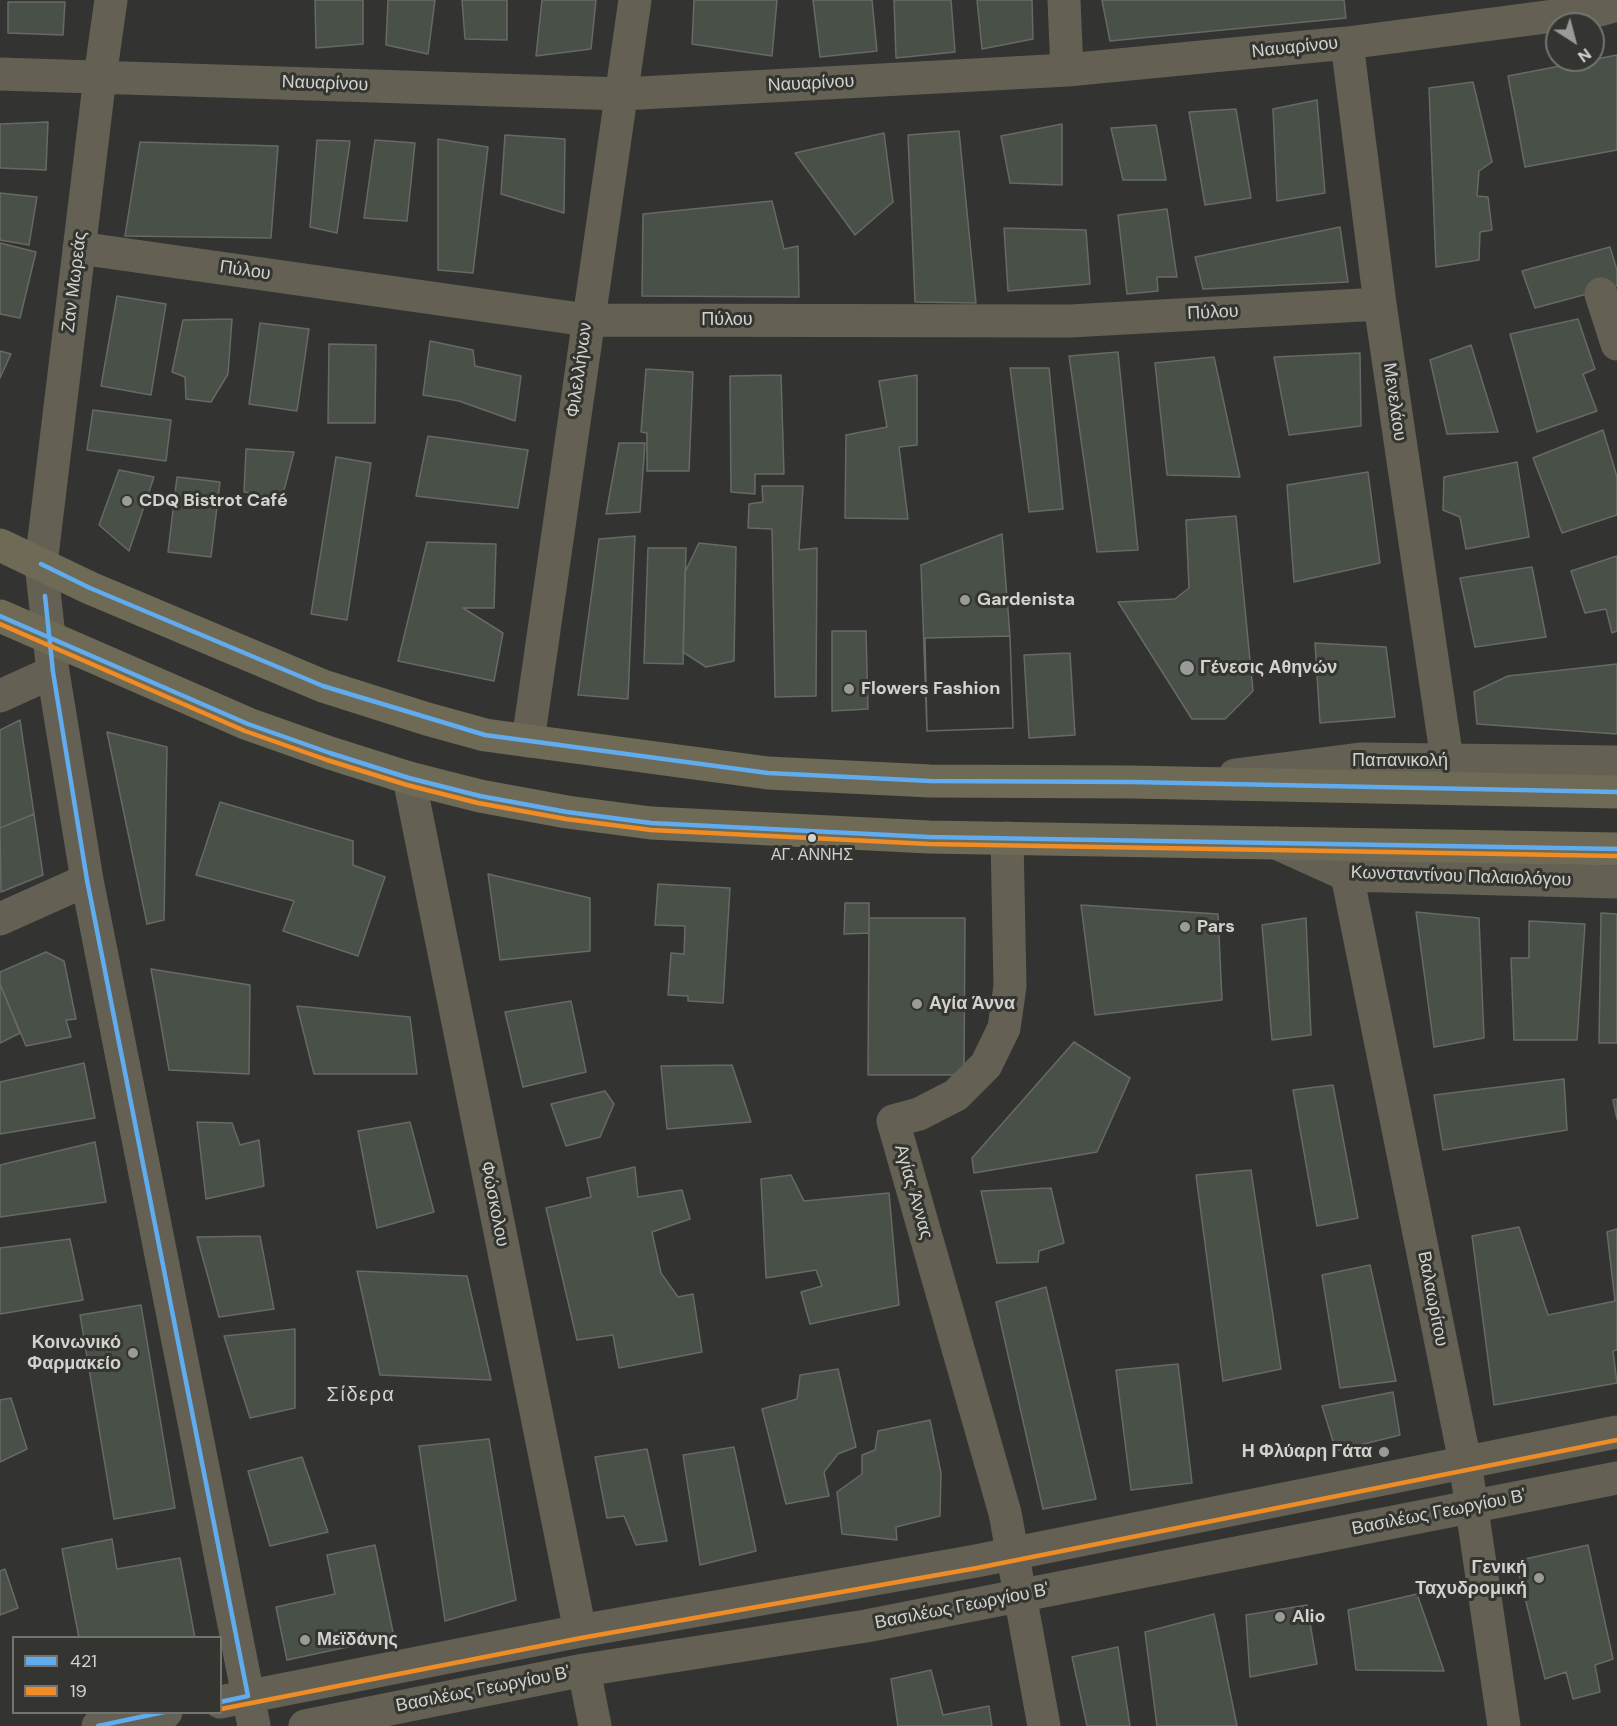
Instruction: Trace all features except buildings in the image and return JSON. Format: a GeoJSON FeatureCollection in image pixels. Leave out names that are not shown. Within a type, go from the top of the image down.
{"type":"FeatureCollection","features":[{"type":"Feature","properties":{"kind":"main road","name":"Παπανικολή"},"geometry":{"type":"LineString","coordinates":[[0,545],[90,588],[323,686],[485,735],[768,773],[930,781],[1185,783],[1617,792]]}},
{"type":"Feature","properties":{"kind":"main road","name":"Κωνσταντίνου Παλαιολόγου"},"geometry":{"type":"LineString","coordinates":[[0,616],[248,724],[330,753],[409,778],[480,796],[567,813],[651,823],[798,831],[1007,838],[1617,849]]}},
{"type":"Feature","properties":{"kind":"street","name":"Ζαν Μωρεάς"},"geometry":{"type":"LineString","coordinates":[[111,0],[99,77],[41,564],[53,672],[87,880],[241,1708]]}},
{"type":"Feature","properties":{"kind":"street","name":"Φιλελλήνων"},"geometry":{"type":"LineString","coordinates":[[528,741],[635,0]]}},
{"type":"Feature","properties":{"kind":"street"},"geometry":{"type":"LineString","coordinates":[[1064,0],[1067,70]]}},
{"type":"Feature","properties":{"kind":"street","name":"Ναυαρίνου"},"geometry":{"type":"LineString","coordinates":[[0,74],[622,94],[1067,70],[1347,43],[1600,10],[1617,4]]}},
{"type":"Feature","properties":{"kind":"street","name":"Μενελάου"},"geometry":{"type":"LineString","coordinates":[[1347,43],[1380,304],[1447,760]]}},
{"type":"Feature","properties":{"kind":"street","name":"Πύλου"},"geometry":{"type":"LineString","coordinates":[[79,248],[587,320],[1070,321],[1380,304]]}},
{"type":"Feature","properties":{"kind":"street"},"geometry":{"type":"LineString","coordinates":[[1601,294],[1617,344]]}},
{"type":"Feature","properties":{"kind":"street"},"geometry":{"type":"LineString","coordinates":[[0,696],[53,672]]}},
{"type":"Feature","properties":{"kind":"street","name":"Παπανικολή"},"geometry":{"type":"LineString","coordinates":[[1185,783],[1360,759],[1617,762]]}},
{"type":"Feature","properties":{"kind":"street","name":"Φώσκολου"},"geometry":{"type":"LineString","coordinates":[[409,778],[580,1630]]}},
{"type":"Feature","properties":{"kind":"street","name":"Αγίας Άννας"},"geometry":{"type":"LineString","coordinates":[[1007,838],[1010,986],[1004,1028],[986,1065],[956,1095],[919,1114],[893,1121],[1001,1502],[1013,1553],[1044,1726]]}},
{"type":"Feature","properties":{"kind":"street","name":"Κωνσταντίνου Παλαιολόγου"},"geometry":{"type":"LineString","coordinates":[[1276,843],[1347,875],[1617,882]]}},
{"type":"Feature","properties":{"kind":"street","name":"Βαλαωρίτου"},"geometry":{"type":"LineString","coordinates":[[1347,875],[1465,1462],[1504,1726]]}},
{"type":"Feature","properties":{"kind":"street"},"geometry":{"type":"LineString","coordinates":[[0,919],[87,880]]}},
{"type":"Feature","properties":{"kind":"street"},"geometry":{"type":"LineString","coordinates":[[241,1708],[580,1630],[1013,1553],[1617,1432]]}},
{"type":"Feature","properties":{"kind":"street","name":"Βασιλέως Γεωργίου Β'"},"geometry":{"type":"LineString","coordinates":[[305,1726],[584,1670],[866,1626],[1617,1478]]}},
{"type":"Feature","properties":{"kind":"street"},"geometry":{"type":"LineString","coordinates":[[584,1670],[595,1726]]}},
{"type":"Feature","properties":{"kind":"street"},"geometry":{"type":"LineString","coordinates":[[98,1726],[161,1714]]}},
{"type":"Feature","properties":{"kind":"transit line","name":"421"},"geometry":{"type":"LineString","coordinates":[[41,564],[90,588],[323,686],[485,735],[768,773],[930,781],[1132,782],[1617,792]]}},
{"type":"Feature","properties":{"kind":"transit line","name":"421"},"geometry":{"type":"LineString","coordinates":[[45,596],[53,672],[87,880],[248,1696],[222,1702]]}},
{"type":"Feature","properties":{"kind":"transit line","name":"421"},"geometry":{"type":"LineString","coordinates":[[0,616],[248,724],[330,753],[409,778],[480,796],[567,812],[651,823],[929,837],[1617,849]]}},
{"type":"Feature","properties":{"kind":"transit line","name":"19"},"geometry":{"type":"LineString","coordinates":[[0,624],[245,731],[327,760],[407,785],[478,803],[566,819],[651,830],[929,844],[1617,856]]}},
{"type":"Feature","properties":{"kind":"transit line","name":"19"},"geometry":{"type":"LineString","coordinates":[[222,1709],[581,1638],[977,1568],[1617,1440]]}},
{"type":"Feature","properties":{"kind":"transit line","name":"421"},"geometry":{"type":"LineString","coordinates":[[98,1726],[155,1714]]}},
{"type":"Feature","properties":{"kind":"place","name":"CDQ Bistrot Café"},"geometry":{"type":"Point","coordinates":[127,501]}},
{"type":"Feature","properties":{"kind":"place","name":"Gardenista"},"geometry":{"type":"Point","coordinates":[965,600]}},
{"type":"Feature","properties":{"kind":"place","name":"Γένεσις Αθηνών"},"geometry":{"type":"Point","coordinates":[1187,668]}},
{"type":"Feature","properties":{"kind":"place","name":"Flowers Fashion"},"geometry":{"type":"Point","coordinates":[849,689]}},
{"type":"Feature","properties":{"kind":"place","name":"ΑΓ. ΑΝΝΗΣ"},"geometry":{"type":"Point","coordinates":[812,838]}},
{"type":"Feature","properties":{"kind":"place","name":"Pars"},"geometry":{"type":"Point","coordinates":[1185,927]}},
{"type":"Feature","properties":{"kind":"place","name":"Αγία Άννα"},"geometry":{"type":"Point","coordinates":[917,1004]}},
{"type":"Feature","properties":{"kind":"place","name":"Κοινωνικό Φαρμακείο"},"geometry":{"type":"Point","coordinates":[133,1353]}},
{"type":"Feature","properties":{"kind":"place","name":"Η Φλύαρη Γάτα"},"geometry":{"type":"Point","coordinates":[1384,1452]}},
{"type":"Feature","properties":{"kind":"place","name":"Γενική Ταχυδρομική"},"geometry":{"type":"Point","coordinates":[1539,1578]}},
{"type":"Feature","properties":{"kind":"place","name":"Alio"},"geometry":{"type":"Point","coordinates":[1280,1617]}},
{"type":"Feature","properties":{"kind":"place","name":"Μεϊδάνης"},"geometry":{"type":"Point","coordinates":[305,1640]}},
{"type":"Feature","properties":{"kind":"district","name":"Σίδερα"},"geometry":{"type":"Point","coordinates":[361,1396]}}]}
